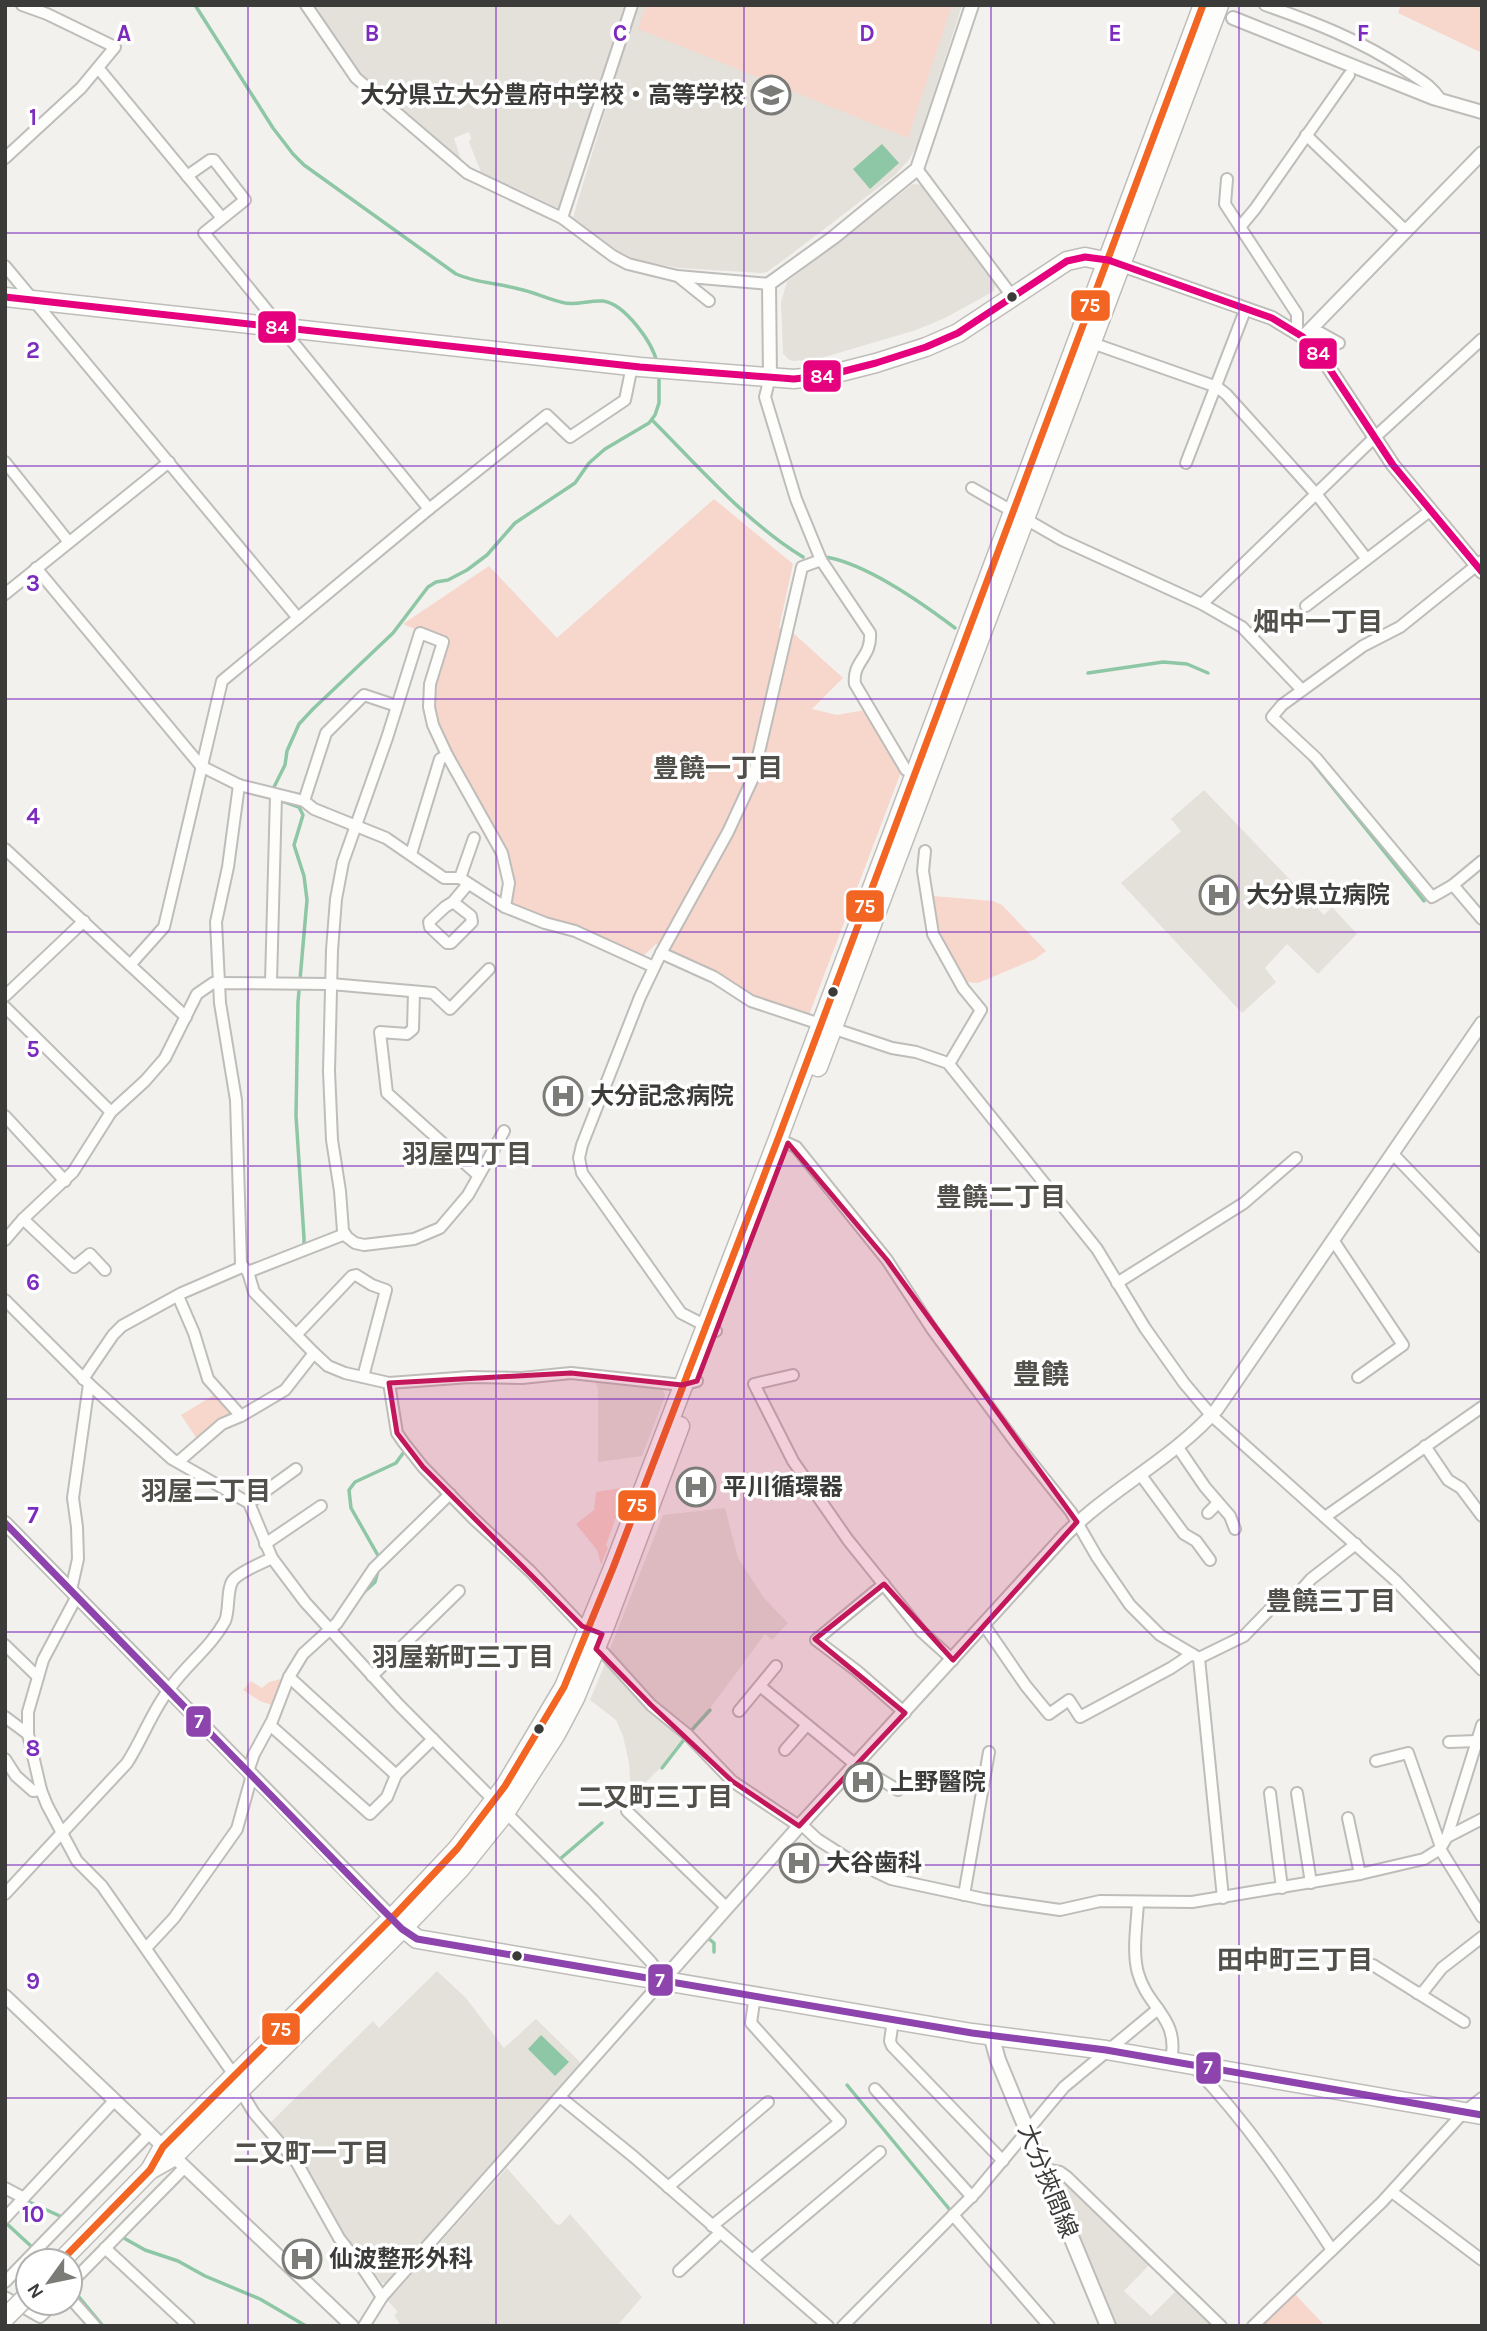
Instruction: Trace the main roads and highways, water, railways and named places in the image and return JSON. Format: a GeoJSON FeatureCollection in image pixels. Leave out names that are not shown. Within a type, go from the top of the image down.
{"type":"FeatureCollection","features":[{"type":"Feature","properties":{"kind":"highway"},"geometry":{"type":"LineString","coordinates":[[75,2247],[167,2151],[397,1923],[460,1868],[499,1807],[564,1687],[589,1649],[1019,517],[1114,259],[1203,5]]}},
{"type":"Feature","properties":{"kind":"highway"},"geometry":{"type":"LineString","coordinates":[[827,1025],[915,773],[1092,343],[1114,259],[1226,11]]}},
{"type":"Feature","properties":{"kind":"highway"},"geometry":{"type":"LineString","coordinates":[[770,377],[832,366],[954,324],[1069,253],[1083,249],[1114,259]]}},
{"type":"Feature","properties":{"kind":"highway"},"geometry":{"type":"LineString","coordinates":[[5,297],[636,366],[794,379],[829,375],[926,347],[958,333],[1060,265],[1085,257],[1114,259]]}},
{"type":"Feature","properties":{"kind":"highway"},"geometry":{"type":"LineString","coordinates":[[397,1923],[417,1939],[893,2020],[1106,2050],[1473,2114]]}},
{"type":"Feature","properties":{"kind":"main road","name":"大分挾間線"},"geometry":{"type":"LineString","coordinates":[[991,2035],[996,2055],[1108,2326]]}},
{"type":"Feature","properties":{"kind":"waterway"},"geometry":{"type":"LineString","coordinates":[[195,5],[273,128],[304,165],[456,274],[525,290],[565,303],[603,301],[620,309],[644,335],[657,363]]}},
{"type":"Feature","properties":{"kind":"waterway"},"geometry":{"type":"LineString","coordinates":[[272,791],[285,765],[287,751],[299,724],[393,633],[428,587],[467,570],[487,555],[515,523],[575,483],[589,463],[605,449],[649,423],[659,403],[659,374]]}},
{"type":"Feature","properties":{"kind":"waterway"},"geometry":{"type":"LineString","coordinates":[[652,420],[743,511],[803,557]]}},
{"type":"Feature","properties":{"kind":"waterway"},"geometry":{"type":"LineString","coordinates":[[825,557],[858,567],[875,576],[910,596],[955,628]]}},
{"type":"Feature","properties":{"kind":"waterway"},"geometry":{"type":"LineString","coordinates":[[1088,673],[1163,662],[1187,664],[1208,673]]}},
{"type":"Feature","properties":{"kind":"waterway"},"geometry":{"type":"LineString","coordinates":[[1309,758],[1424,901]]}},
{"type":"Feature","properties":{"kind":"waterway"},"geometry":{"type":"LineString","coordinates":[[279,800],[299,807],[303,815],[294,845],[304,876],[307,900],[298,1002],[296,1116],[304,1238],[301,1248]]}},
{"type":"Feature","properties":{"kind":"waterway"},"geometry":{"type":"LineString","coordinates":[[380,1559],[351,1508],[349,1490],[355,1482],[396,1463],[406,1449]]}},
{"type":"Feature","properties":{"kind":"waterway"},"geometry":{"type":"LineString","coordinates":[[361,1595],[375,1582],[379,1567]]}},
{"type":"Feature","properties":{"kind":"waterway"},"geometry":{"type":"LineString","coordinates":[[689,1733],[710,1710]]}},
{"type":"Feature","properties":{"kind":"waterway"},"geometry":{"type":"LineString","coordinates":[[662,1768],[686,1737]]}},
{"type":"Feature","properties":{"kind":"waterway"},"geometry":{"type":"LineString","coordinates":[[560,1859],[602,1823]]}},
{"type":"Feature","properties":{"kind":"waterway"},"geometry":{"type":"LineString","coordinates":[[709,1939],[714,1943],[714,1952]]}},
{"type":"Feature","properties":{"kind":"waterway"},"geometry":{"type":"LineString","coordinates":[[847,2085],[950,2210]]}},
{"type":"Feature","properties":{"kind":"waterway"},"geometry":{"type":"LineString","coordinates":[[27,2201],[62,2217]]}},
{"type":"Feature","properties":{"kind":"waterway"},"geometry":{"type":"LineString","coordinates":[[9,2221],[6,2223],[32,2247]]}},
{"type":"Feature","properties":{"kind":"waterway"},"geometry":{"type":"LineString","coordinates":[[122,2237],[145,2250],[178,2261],[205,2276],[260,2299],[306,2326]]}},
{"type":"Feature","properties":{"kind":"waterway"},"geometry":{"type":"LineString","coordinates":[[84,2303],[103,2326]]}},
{"type":"Feature","properties":{"kind":"place","name":"大分県立大分豊府中学校・高等学校"},"geometry":{"type":"Point","coordinates":[771,95]}},
{"type":"Feature","properties":{"kind":"place","name":"大分県立病院"},"geometry":{"type":"Point","coordinates":[1219,895]}},
{"type":"Feature","properties":{"kind":"place","name":"大分記念病院"},"geometry":{"type":"Point","coordinates":[563,1096]}},
{"type":"Feature","properties":{"kind":"place","name":"平川循環器"},"geometry":{"type":"Point","coordinates":[696,1487]}},
{"type":"Feature","properties":{"kind":"place","name":"上野醫院"},"geometry":{"type":"Point","coordinates":[863,1782]}},
{"type":"Feature","properties":{"kind":"place","name":"大谷歯科"},"geometry":{"type":"Point","coordinates":[799,1863]}},
{"type":"Feature","properties":{"kind":"place","name":"仙波整形外科"},"geometry":{"type":"Point","coordinates":[302,2259]}},
{"type":"Feature","properties":{"kind":"district","name":"畑中一丁目"},"geometry":{"type":"Point","coordinates":[1318,622]}},
{"type":"Feature","properties":{"kind":"district","name":"豊饒一丁目"},"geometry":{"type":"Point","coordinates":[718,768]}},
{"type":"Feature","properties":{"kind":"district","name":"羽屋四丁目"},"geometry":{"type":"Point","coordinates":[467,1154]}},
{"type":"Feature","properties":{"kind":"district","name":"豊饒二丁目"},"geometry":{"type":"Point","coordinates":[1001,1197]}},
{"type":"Feature","properties":{"kind":"district","name":"豊饒"},"geometry":{"type":"Point","coordinates":[1041,1374]}},
{"type":"Feature","properties":{"kind":"district","name":"羽屋二丁目"},"geometry":{"type":"Point","coordinates":[206,1491]}},
{"type":"Feature","properties":{"kind":"district","name":"豊饒三丁目"},"geometry":{"type":"Point","coordinates":[1331,1601]}},
{"type":"Feature","properties":{"kind":"district","name":"羽屋新町三丁目"},"geometry":{"type":"Point","coordinates":[463,1657]}},
{"type":"Feature","properties":{"kind":"district","name":"二又町三丁目"},"geometry":{"type":"Point","coordinates":[655,1797]}},
{"type":"Feature","properties":{"kind":"district","name":"田中町三丁目"},"geometry":{"type":"Point","coordinates":[1295,1960]}},
{"type":"Feature","properties":{"kind":"district","name":"二又町一丁目"},"geometry":{"type":"Point","coordinates":[311,2153]}}]}
